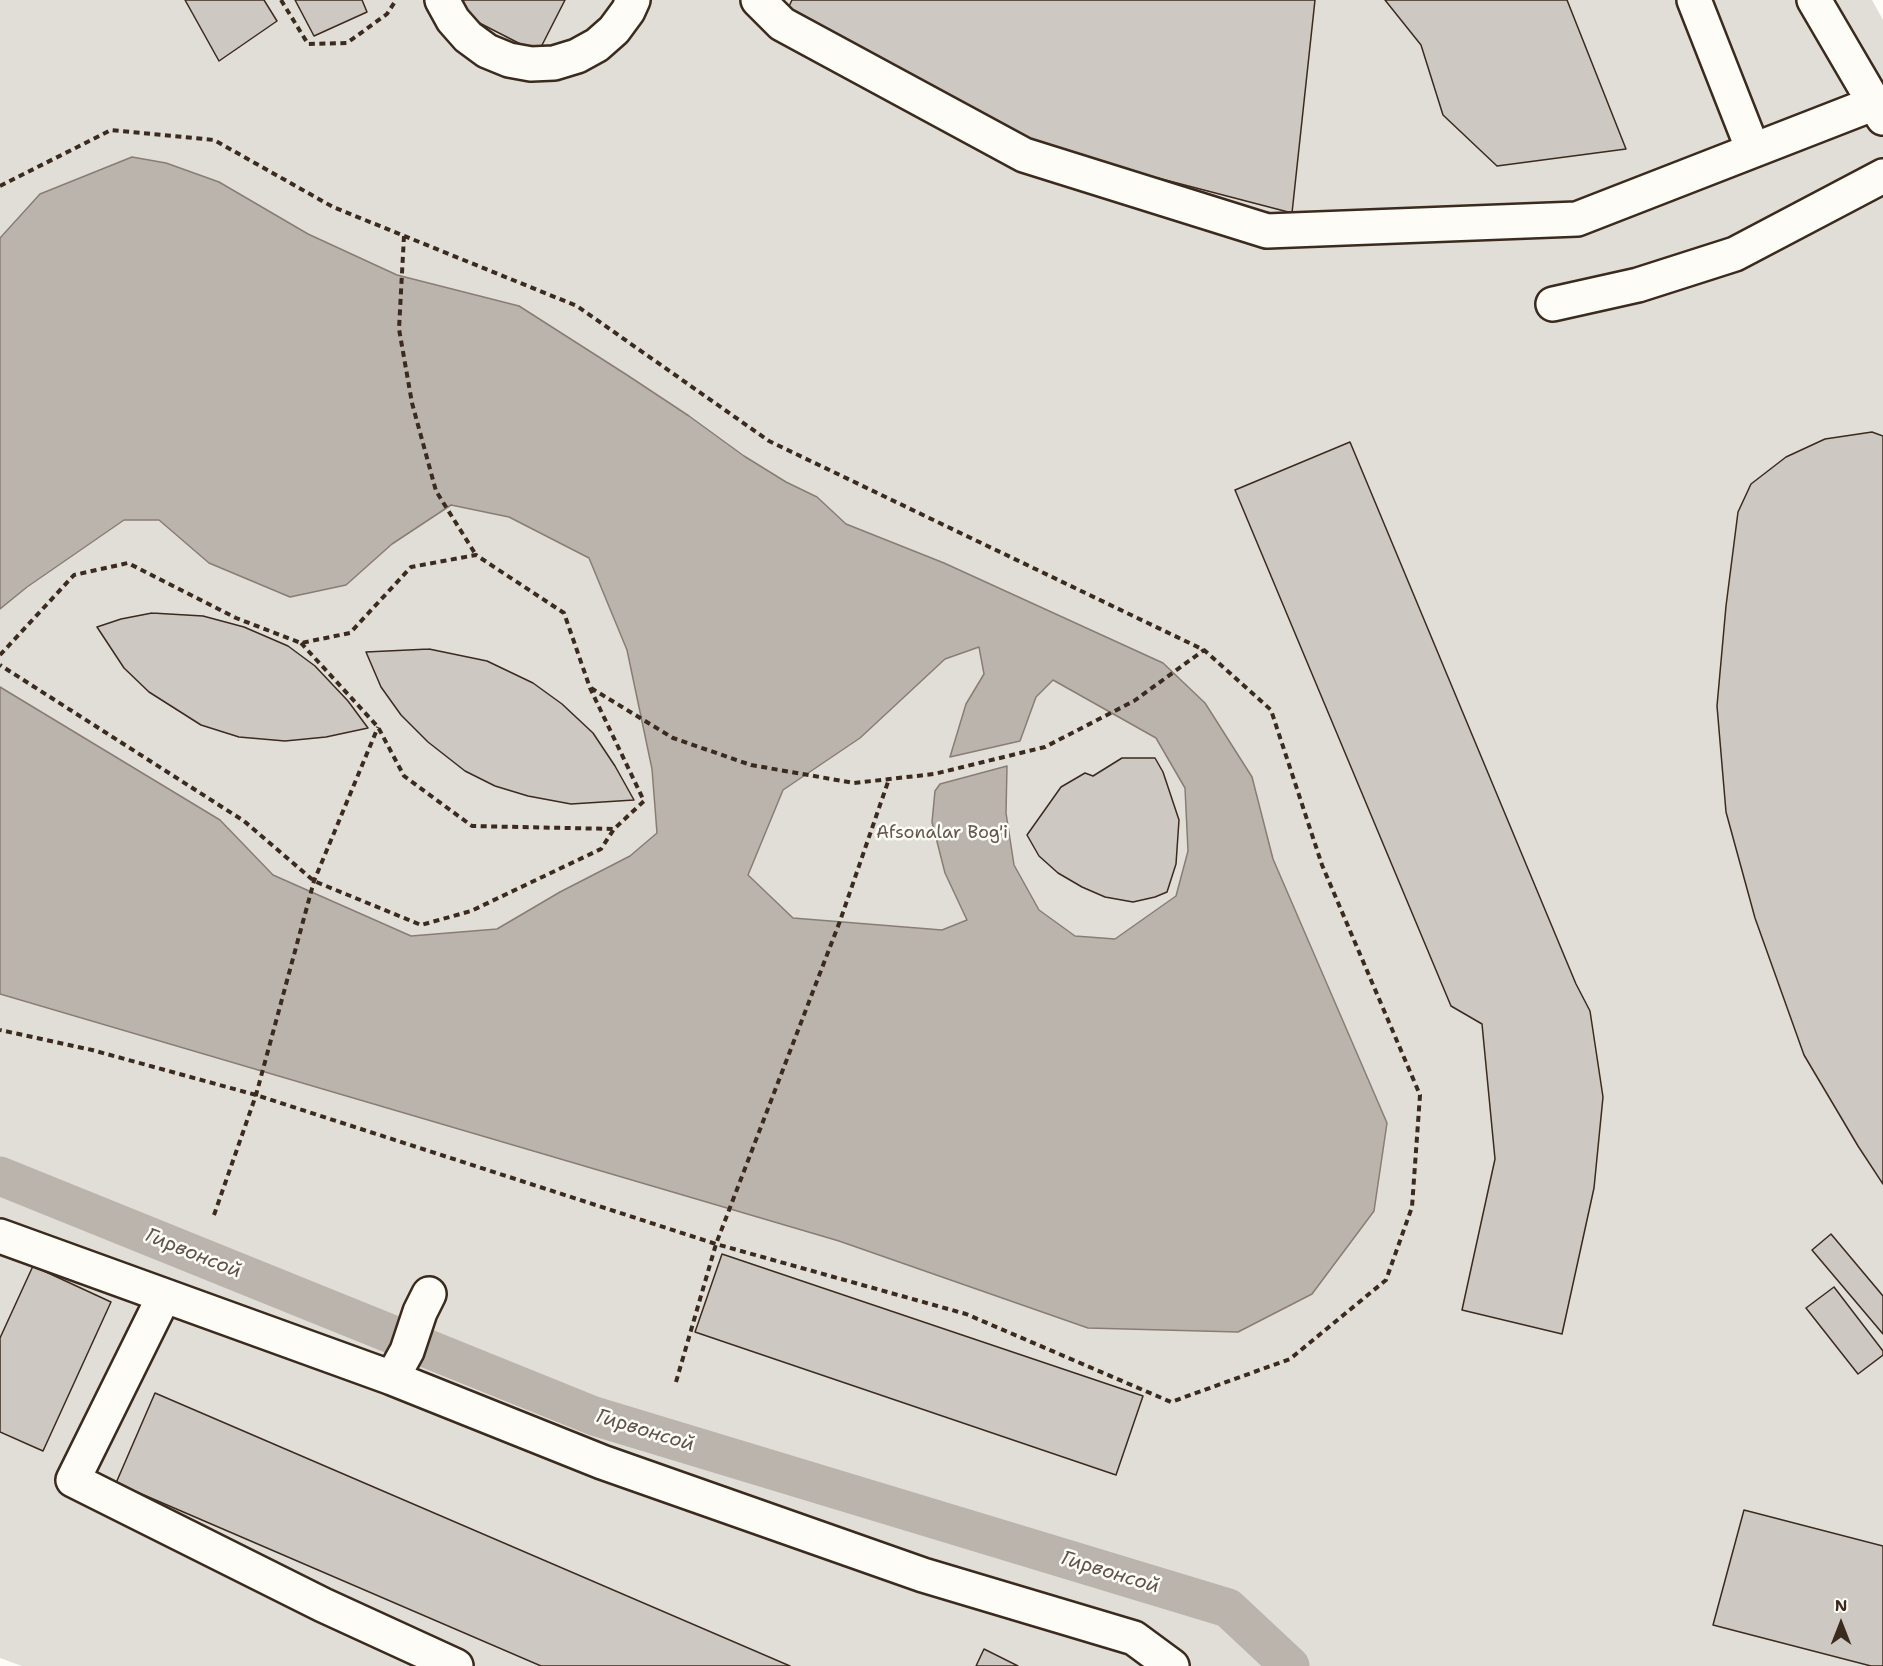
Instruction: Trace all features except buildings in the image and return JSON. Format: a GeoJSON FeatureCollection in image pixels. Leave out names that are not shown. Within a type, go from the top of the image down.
{"type":"FeatureCollection","features":[{"type":"Feature","properties":{"kind":"lane"},"geometry":{"type":"LineString","coordinates":[[442,0],[453,20],[468,37],[487,51],[508,60],[531,64],[554,63],[576,56],[597,45],[614,30],[633,0]]}},
{"type":"Feature","properties":{"kind":"lane"},"geometry":{"type":"LineString","coordinates":[[758,0],[782,24],[1024,155],[1267,231],[1577,219],[1753,150],[1879,111],[1814,0]]}},
{"type":"Feature","properties":{"kind":"lane"},"geometry":{"type":"LineString","coordinates":[[1694,0],[1753,150]]}},
{"type":"Feature","properties":{"kind":"lane"},"geometry":{"type":"LineString","coordinates":[[1553,304],[1638,285],[1735,254],[1883,176]]}},
{"type":"Feature","properties":{"kind":"lane"},"geometry":{"type":"LineString","coordinates":[[0,1236],[164,1296],[399,1365],[602,1462],[923,1575],[1134,1638],[1172,1666]]}},
{"type":"Feature","properties":{"kind":"lane"},"geometry":{"type":"LineString","coordinates":[[164,1296],[73,1480],[323,1605],[456,1666]]}},
{"type":"Feature","properties":{"kind":"lane"},"geometry":{"type":"LineString","coordinates":[[399,1365],[424,1303]]}},
{"type":"Feature","properties":{"kind":"path"},"geometry":{"type":"LineString","coordinates":[[281,0],[308,44],[347,43],[387,14],[396,0]]}},
{"type":"Feature","properties":{"kind":"path"},"geometry":{"type":"LineString","coordinates":[[0,186],[111,130],[214,140],[333,207],[577,306],[769,441],[1204,650],[1271,710],[1322,865],[1420,1095],[1412,1207],[1386,1280],[1290,1359],[1171,1402],[966,1314],[716,1244],[256,1095],[92,1050],[0,1030]]}},
{"type":"Feature","properties":{"kind":"path"},"geometry":{"type":"LineString","coordinates":[[0,665],[244,821],[314,881],[421,925],[471,911],[601,849],[614,829],[644,801],[590,688],[564,613],[476,555],[436,491],[412,403],[399,329],[404,236]]}},
{"type":"Feature","properties":{"kind":"path"},"geometry":{"type":"LineString","coordinates":[[301,642],[350,633],[411,567],[476,555]]}},
{"type":"Feature","properties":{"kind":"path"},"geometry":{"type":"LineString","coordinates":[[0,655],[74,575],[128,562],[236,618],[301,642],[378,727],[404,776],[472,826],[614,829]]}},
{"type":"Feature","properties":{"kind":"path"},"geometry":{"type":"LineString","coordinates":[[590,688],[673,738],[751,765],[854,783],[934,774],[1045,747],[1134,701],[1204,650]]}},
{"type":"Feature","properties":{"kind":"path"},"geometry":{"type":"LineString","coordinates":[[214,1215],[256,1095],[314,881],[378,727]]}},
{"type":"Feature","properties":{"kind":"path"},"geometry":{"type":"LineString","coordinates":[[676,1382],[716,1244],[840,921],[889,779]]}},
{"type":"Feature","properties":{"kind":"green space","name":"Afsonalar Bog'i"},"geometry":{"type":"Polygon","coordinates":[[[0,0],[1872,0],[1883,20],[1883,1666],[22,1666],[0,1658],[0,0]]]}},
{"type":"Feature","properties":{"kind":"shaded area"},"geometry":{"type":"Polygon","coordinates":[[[132,157],[166,163],[219,182],[308,234],[397,275],[519,306],[689,416],[744,456],[786,482],[817,497],[846,524],[944,563],[1163,663],[1205,703],[1252,777],[1273,859],[1387,1123],[1374,1211],[1312,1294],[1238,1332],[1088,1328],[839,1241],[0,994],[0,687],[220,820],[273,875],[411,936],[497,929],[560,892],[630,856],[657,833],[652,769],[627,650],[589,558],[509,517],[451,505],[392,544],[346,585],[290,597],[209,563],[159,520],[124,520],[27,587],[0,609],[0,238],[40,194],[132,157]],[[979,647],[945,659],[860,738],[783,790],[748,875],[793,918],[942,930],[967,920],[945,873],[932,822],[935,791],[940,784],[1007,766],[1006,813],[1014,865],[1039,910],[1075,936],[1115,939],[1176,896],[1188,851],[1185,788],[1156,738],[1053,680],[1036,697],[1020,741],[950,757],[966,704],[984,674],[979,647]]]}},
{"type":"Feature","properties":{"kind":"waterway","name":"Гирвонсой"},"geometry":{"type":"LineString","coordinates":[[0,1176],[594,1416],[1228,1608],[1290,1666]]}}]}
